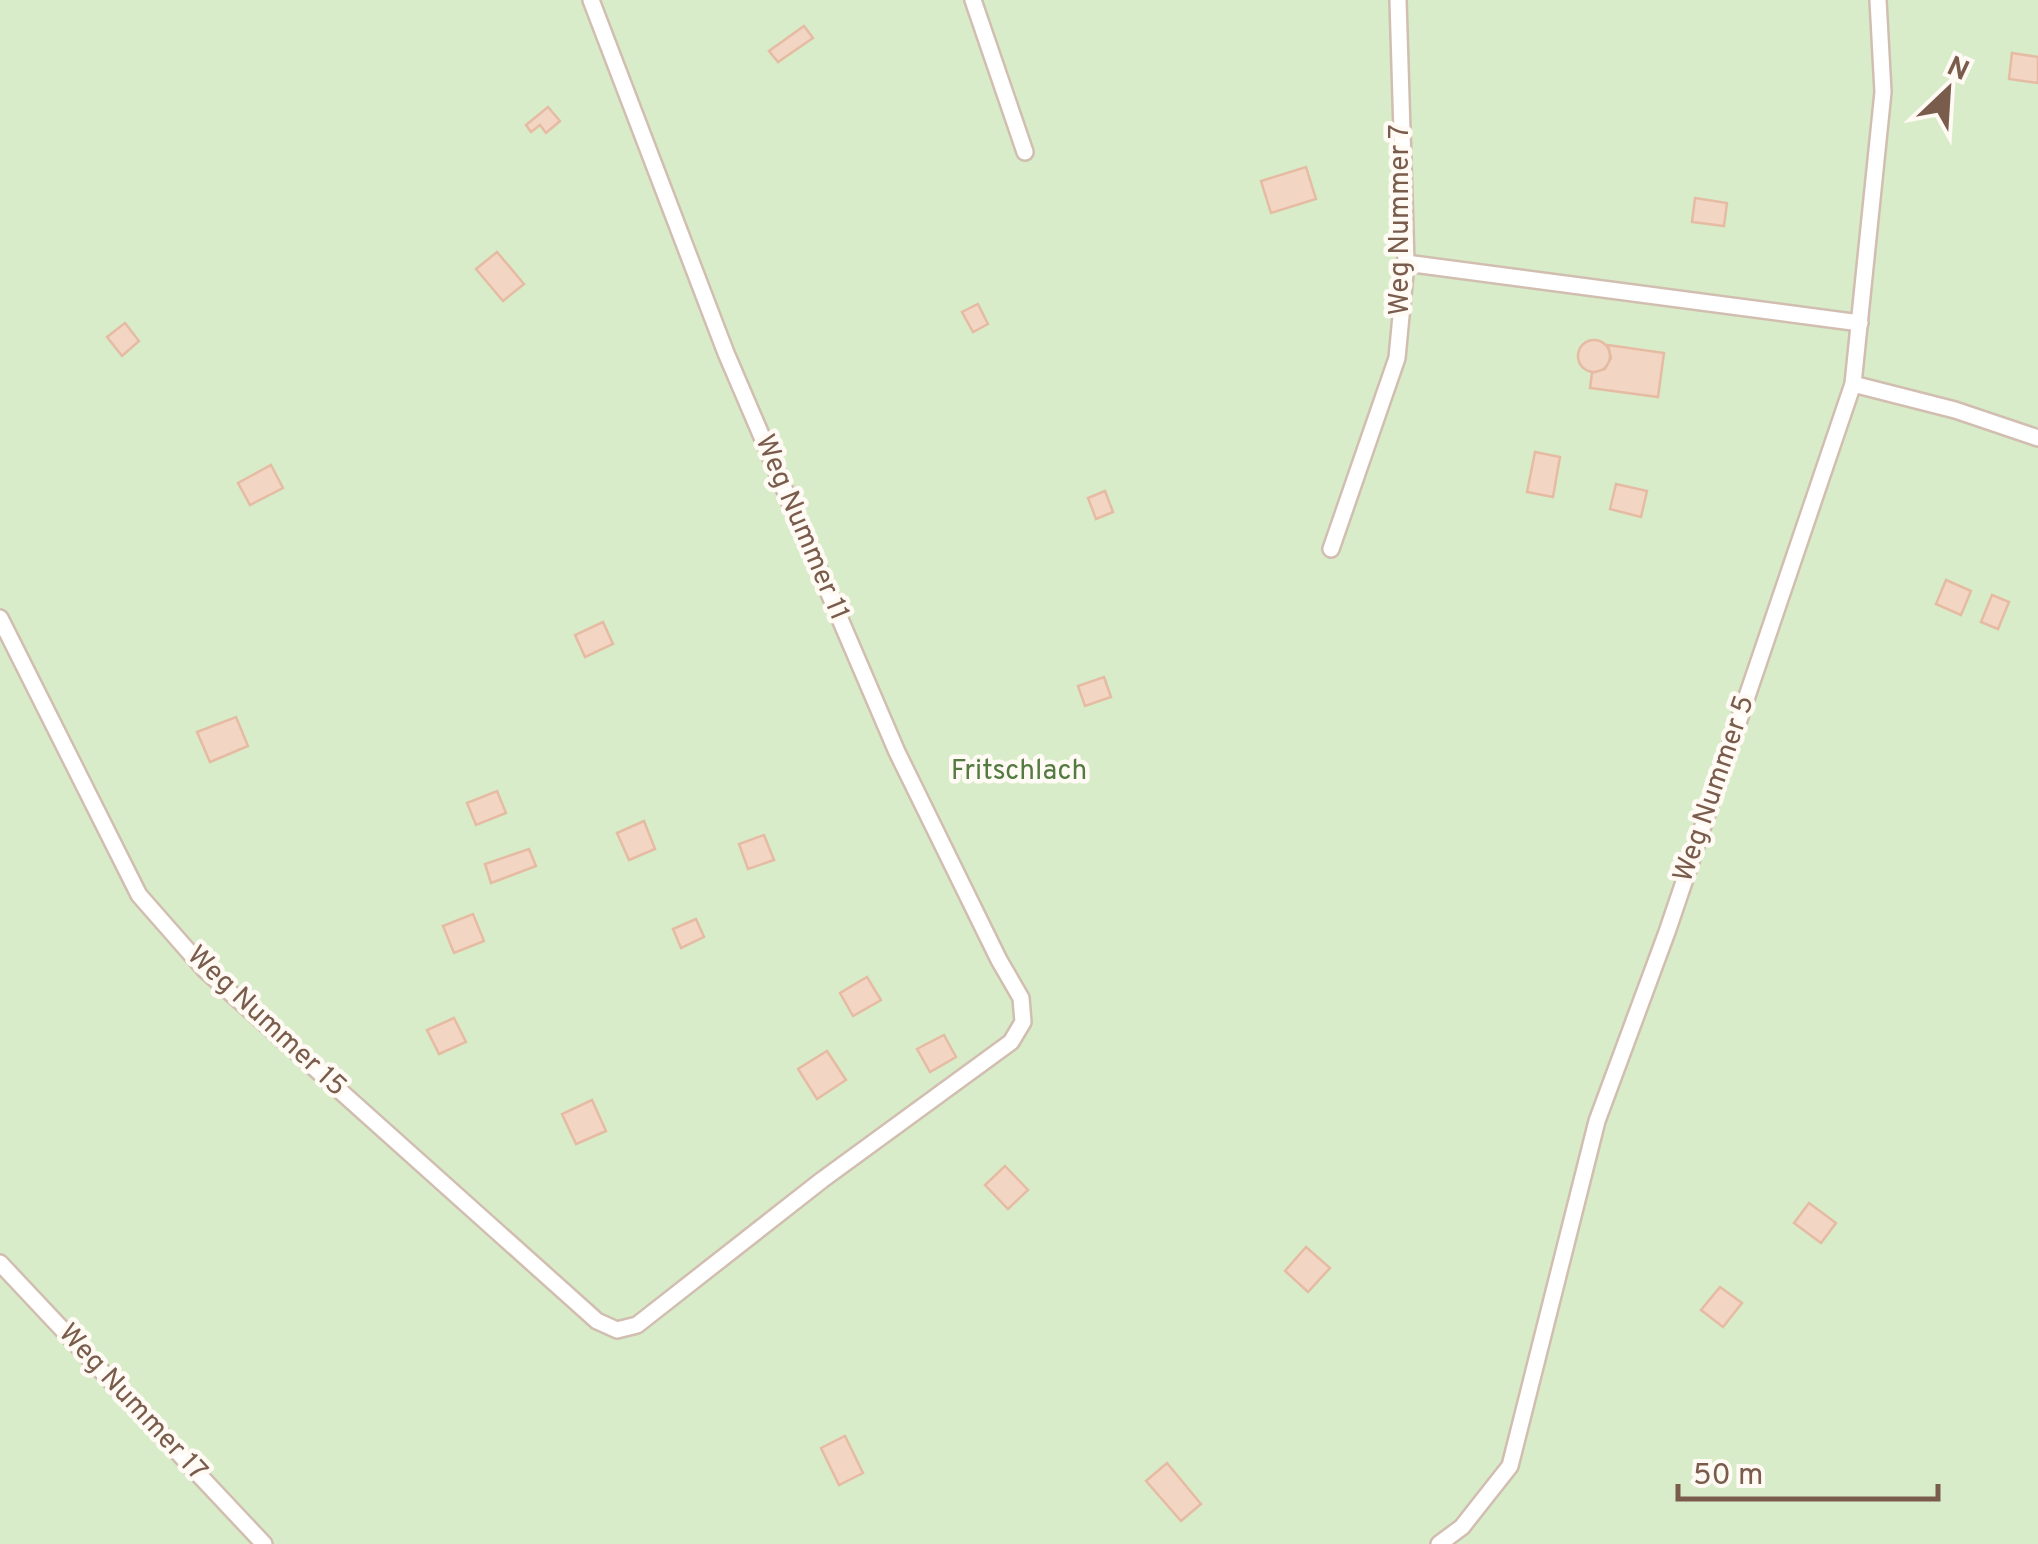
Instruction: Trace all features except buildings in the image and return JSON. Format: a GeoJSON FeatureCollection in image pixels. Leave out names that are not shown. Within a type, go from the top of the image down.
{"type":"FeatureCollection","features":[{"type":"Feature","properties":{"kind":"lane","name":"Weg Nummer 11"},"geometry":{"type":"LineString","coordinates":[[591,0],[726,352],[889,734],[1020,998],[1024,1022],[1011,1042],[822,1180],[638,1325]]}},
{"type":"Feature","properties":{"kind":"lane"},"geometry":{"type":"LineString","coordinates":[[973,0],[1025,152]]}},
{"type":"Feature","properties":{"kind":"lane","name":"Weg Nummer 7"},"geometry":{"type":"LineString","coordinates":[[1330,548],[1397,358],[1406,263],[1398,0]]}},
{"type":"Feature","properties":{"kind":"lane","name":"Weg Nummer 5"},"geometry":{"type":"LineString","coordinates":[[1440,1544],[1462,1527],[1510,1466],[1597,1120],[1667,932],[1853,384],[1883,92],[1878,0]]}},
{"type":"Feature","properties":{"kind":"lane"},"geometry":{"type":"LineString","coordinates":[[1406,263],[1860,323]]}},
{"type":"Feature","properties":{"kind":"lane"},"geometry":{"type":"LineString","coordinates":[[1853,384],[1955,410],[2038,438]]}},
{"type":"Feature","properties":{"kind":"lane","name":"Weg Nummer 15"},"geometry":{"type":"LineString","coordinates":[[0,618],[139,895],[204,969],[596,1321],[616,1330],[638,1325]]}},
{"type":"Feature","properties":{"kind":"lane","name":"Weg Nummer 17"},"geometry":{"type":"LineString","coordinates":[[0,1263],[264,1544]]}},
{"type":"Feature","properties":{"kind":"green space","name":"Fritschlach"},"geometry":{"type":"Polygon","coordinates":[[[0,0],[2038,0],[2038,1544],[0,1544],[0,0]]]}}]}
